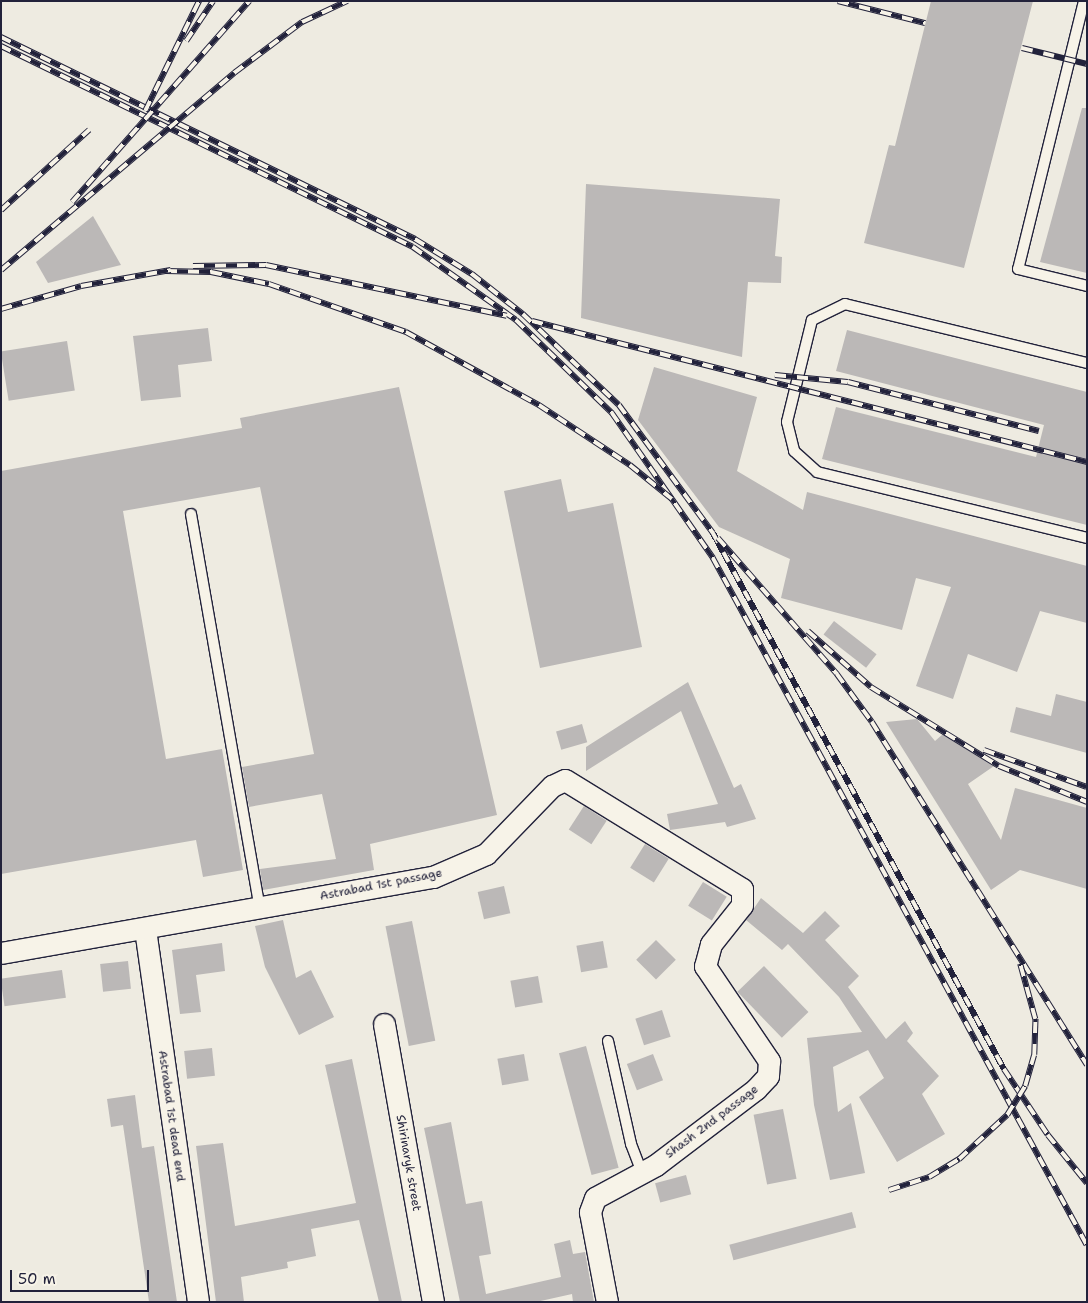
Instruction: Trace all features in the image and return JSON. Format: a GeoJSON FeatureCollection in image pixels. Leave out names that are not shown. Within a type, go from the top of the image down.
{"type":"FeatureCollection","features":[{"type":"Feature","properties":{"kind":"street","name":"Astrabad 1st passage"},"geometry":{"type":"LineString","coordinates":[[1,952],[145,929],[259,905],[433,877],[468,864],[500,842],[559,780],[736,884],[745,894],[742,905]]}},
{"type":"Feature","properties":{"kind":"street","name":"Shash 2nd passage"},"geometry":{"type":"LineString","coordinates":[[607,1302],[591,1206],[598,1194],[642,1173],[768,1076],[769,1061],[706,966],[711,944],[742,905]]}},
{"type":"Feature","properties":{"kind":"street","name":"Astrabad 1st dead end"},"geometry":{"type":"LineString","coordinates":[[145,929],[198,1302]]}},
{"type":"Feature","properties":{"kind":"street","name":"Shirinaryk street"},"geometry":{"type":"LineString","coordinates":[[384,1024],[433,1302]]}},
{"type":"Feature","properties":{"kind":"lane"},"geometry":{"type":"LineString","coordinates":[[1084,1],[1018,269],[1087,286]]}},
{"type":"Feature","properties":{"kind":"lane"},"geometry":{"type":"LineString","coordinates":[[1087,363],[845,304],[812,320],[787,422],[794,451],[817,472],[1087,538]]}},
{"type":"Feature","properties":{"kind":"lane"},"geometry":{"type":"LineString","coordinates":[[191,514],[259,905]]}},
{"type":"Feature","properties":{"kind":"lane"},"geometry":{"type":"LineString","coordinates":[[608,1041],[631,1144],[642,1173]]}},
{"type":"Feature","properties":{"kind":"building"},"geometry":{"type":"Polygon","coordinates":[[[931,1],[1033,1],[964,268],[864,243],[889,145],[895,146],[931,1]]]}},
{"type":"Feature","properties":{"kind":"building"},"geometry":{"type":"Polygon","coordinates":[[[1082,108],[1087,108],[1087,273],[1040,262],[1082,108]]]}},
{"type":"Feature","properties":{"kind":"building"},"geometry":{"type":"Polygon","coordinates":[[[586,184],[780,199],[775,256],[782,257],[781,283],[748,282],[742,357],[581,318],[586,184]]]}},
{"type":"Feature","properties":{"kind":"building"},"geometry":{"type":"Polygon","coordinates":[[[93,216],[121,265],[48,283],[36,262],[93,216]]]}},
{"type":"Feature","properties":{"kind":"building"},"geometry":{"type":"Polygon","coordinates":[[[208,328],[212,361],[178,365],[181,397],[141,401],[133,336],[208,328]]]}},
{"type":"Feature","properties":{"kind":"building"},"geometry":{"type":"Polygon","coordinates":[[[847,330],[1087,392],[1087,525],[822,459],[836,407],[1036,457],[1044,425],[836,371],[847,330]]]}},
{"type":"Feature","properties":{"kind":"building"},"geometry":{"type":"Polygon","coordinates":[[[67,341],[75,390],[9,401],[1,351],[67,341]]]}},
{"type":"Feature","properties":{"kind":"building"},"geometry":{"type":"Polygon","coordinates":[[[654,367],[757,397],[737,471],[803,510],[807,492],[1087,566],[1087,623],[1040,611],[1017,672],[968,654],[953,699],[916,686],[951,587],[916,578],[902,630],[781,598],[790,559],[719,527],[638,420],[654,367]]]}},
{"type":"Feature","properties":{"kind":"building"},"geometry":{"type":"Polygon","coordinates":[[[399,387],[497,815],[370,844],[374,870],[263,890],[260,869],[336,859],[322,794],[249,807],[242,767],[314,754],[260,487],[123,511],[166,759],[222,749],[243,870],[203,877],[196,840],[1,874],[1,471],[242,428],[240,418],[399,387]]]}},
{"type":"Feature","properties":{"kind":"building"},"geometry":{"type":"Polygon","coordinates":[[[561,479],[568,512],[613,503],[642,647],[540,668],[504,491],[561,479]]]}},
{"type":"Feature","properties":{"kind":"building"},"geometry":{"type":"Polygon","coordinates":[[[834,621],[877,654],[866,668],[824,634],[834,621]]]}},
{"type":"Feature","properties":{"kind":"building"},"geometry":{"type":"Polygon","coordinates":[[[688,682],[734,788],[741,784],[756,819],[727,827],[725,822],[670,830],[667,814],[718,804],[681,711],[586,771],[586,747],[688,682]]]}},
{"type":"Feature","properties":{"kind":"building"},"geometry":{"type":"Polygon","coordinates":[[[1056,694],[1087,702],[1087,753],[1010,732],[1016,707],[1051,716],[1056,694]]]}},
{"type":"Feature","properties":{"kind":"building"},"geometry":{"type":"Polygon","coordinates":[[[917,719],[935,741],[943,734],[994,766],[968,784],[1001,840],[1015,788],[1087,808],[1087,889],[1020,870],[991,890],[886,722],[917,719]]]}},
{"type":"Feature","properties":{"kind":"building"},"geometry":{"type":"Polygon","coordinates":[[[582,724],[587,742],[561,750],[556,731],[582,724]]]}},
{"type":"Feature","properties":{"kind":"building"},"geometry":{"type":"Polygon","coordinates":[[[584,806],[607,821],[591,844],[569,829],[584,806]]]}},
{"type":"Feature","properties":{"kind":"building"},"geometry":{"type":"Polygon","coordinates":[[[645,844],[669,859],[654,883],[630,868],[645,844]]]}},
{"type":"Feature","properties":{"kind":"building"},"geometry":{"type":"Polygon","coordinates":[[[703,882],[727,897],[712,921],[688,906],[703,882]]]}},
{"type":"Feature","properties":{"kind":"building"},"geometry":{"type":"Polygon","coordinates":[[[504,886],[510,913],[484,919],[478,892],[504,886]]]}},
{"type":"Feature","properties":{"kind":"building"},"geometry":{"type":"Polygon","coordinates":[[[761,898],[803,933],[825,911],[840,926],[825,940],[859,976],[848,987],[886,1039],[905,1021],[913,1033],[907,1041],[939,1076],[922,1094],[945,1134],[897,1162],[859,1097],[884,1078],[868,1050],[833,1067],[838,1112],[851,1103],[865,1173],[830,1180],[814,1105],[807,1038],[862,1032],[839,997],[788,944],[782,950],[746,920],[761,898]]]}},
{"type":"Feature","properties":{"kind":"building"},"geometry":{"type":"Polygon","coordinates":[[[283,920],[296,978],[311,970],[334,1017],[299,1035],[265,967],[255,926],[283,920]]]}},
{"type":"Feature","properties":{"kind":"building"},"geometry":{"type":"Polygon","coordinates":[[[412,921],[435,1041],[409,1046],[385,926],[412,921]]]}},
{"type":"Feature","properties":{"kind":"building"},"geometry":{"type":"Polygon","coordinates":[[[656,940],[676,960],[656,980],[636,960],[656,940]]]}},
{"type":"Feature","properties":{"kind":"building"},"geometry":{"type":"Polygon","coordinates":[[[603,941],[608,968],[581,972],[576,946],[603,941]]]}},
{"type":"Feature","properties":{"kind":"building"},"geometry":{"type":"Polygon","coordinates":[[[222,943],[225,971],[196,975],[201,1012],[180,1014],[172,950],[222,943]]]}},
{"type":"Feature","properties":{"kind":"building"},"geometry":{"type":"Polygon","coordinates":[[[128,961],[131,989],[103,992],[100,964],[128,961]]]}},
{"type":"Feature","properties":{"kind":"building"},"geometry":{"type":"Polygon","coordinates":[[[764,966],[808,1012],[782,1038],[737,992],[764,966]]]}},
{"type":"Feature","properties":{"kind":"building"},"geometry":{"type":"Polygon","coordinates":[[[62,970],[66,998],[5,1006],[1,979],[62,970]]]}},
{"type":"Feature","properties":{"kind":"building"},"geometry":{"type":"Polygon","coordinates":[[[538,976],[543,1003],[515,1007],[510,981],[538,976]]]}},
{"type":"Feature","properties":{"kind":"building"},"geometry":{"type":"Polygon","coordinates":[[[662,1010],[671,1037],[644,1045],[635,1019],[662,1010]]]}},
{"type":"Feature","properties":{"kind":"building"},"geometry":{"type":"Polygon","coordinates":[[[586,1046],[619,1168],[592,1175],[559,1053],[586,1046]]]}},
{"type":"Feature","properties":{"kind":"building"},"geometry":{"type":"Polygon","coordinates":[[[212,1048],[215,1076],[187,1079],[184,1051],[212,1048]]]}},
{"type":"Feature","properties":{"kind":"building"},"geometry":{"type":"Polygon","coordinates":[[[524,1054],[529,1081],[502,1085],[497,1059],[524,1054]]]}},
{"type":"Feature","properties":{"kind":"building"},"geometry":{"type":"Polygon","coordinates":[[[653,1054],[663,1080],[637,1090],[627,1064],[653,1054]]]}},
{"type":"Feature","properties":{"kind":"building"},"geometry":{"type":"Polygon","coordinates":[[[352,1059],[402,1302],[379,1302],[359,1220],[311,1229],[316,1256],[287,1262],[288,1268],[241,1277],[244,1302],[216,1302],[196,1146],[223,1143],[235,1226],[356,1203],[325,1065],[352,1059]]]}},
{"type":"Feature","properties":{"kind":"building"},"geometry":{"type":"Polygon","coordinates":[[[135,1095],[142,1148],[154,1146],[177,1302],[149,1302],[123,1125],[111,1127],[107,1099],[135,1095]]]}},
{"type":"Feature","properties":{"kind":"building"},"geometry":{"type":"Polygon","coordinates":[[[783,1109],[797,1179],[767,1184],[754,1115],[783,1109]]]}},
{"type":"Feature","properties":{"kind":"building"},"geometry":{"type":"Polygon","coordinates":[[[451,1122],[466,1204],[482,1201],[491,1254],[479,1256],[486,1294],[561,1277],[554,1244],[570,1240],[573,1254],[585,1252],[594,1302],[573,1302],[572,1294],[536,1302],[460,1302],[424,1128],[451,1122]]]}},
{"type":"Feature","properties":{"kind":"building"},"geometry":{"type":"Polygon","coordinates":[[[686,1175],[691,1194],[660,1203],[655,1183],[686,1175]]]}},
{"type":"Feature","properties":{"kind":"building"},"geometry":{"type":"Polygon","coordinates":[[[852,1212],[856,1227],[733,1260],[729,1245],[852,1212]]]}},
{"type":"Feature","properties":{"kind":"railway"},"geometry":{"type":"LineString","coordinates":[[145,111],[199,1]]}},
{"type":"Feature","properties":{"kind":"railway"},"geometry":{"type":"LineString","coordinates":[[186,41],[213,1]]}},
{"type":"Feature","properties":{"kind":"railway"},"geometry":{"type":"LineString","coordinates":[[72,202],[249,1]]}},
{"type":"Feature","properties":{"kind":"railway"},"geometry":{"type":"LineString","coordinates":[[1,270],[234,73],[302,22],[347,1]]}},
{"type":"Feature","properties":{"kind":"railway"},"geometry":{"type":"LineString","coordinates":[[838,1],[925,23]]}},
{"type":"Feature","properties":{"kind":"railway"},"geometry":{"type":"LineString","coordinates":[[1,37],[415,239],[472,274],[523,314],[619,405],[713,533],[1004,1069],[1048,1135],[1087,1183]]}},
{"type":"Feature","properties":{"kind":"railway"},"geometry":{"type":"LineString","coordinates":[[1,46],[413,247],[516,320],[612,413],[713,558],[1087,1245]]}},
{"type":"Feature","properties":{"kind":"railway"},"geometry":{"type":"LineString","coordinates":[[1022,48],[1087,64]]}},
{"type":"Feature","properties":{"kind":"railway"},"geometry":{"type":"LineString","coordinates":[[1,210],[89,130]]}},
{"type":"Feature","properties":{"kind":"railway"},"geometry":{"type":"LineString","coordinates":[[193,266],[266,265],[507,316]]}},
{"type":"Feature","properties":{"kind":"railway"},"geometry":{"type":"LineString","coordinates":[[1,309],[81,286],[171,270]]}},
{"type":"Feature","properties":{"kind":"railway"},"geometry":{"type":"LineString","coordinates":[[166,271],[211,272],[269,284],[406,332],[539,405],[630,465],[672,499]]}},
{"type":"Feature","properties":{"kind":"railway"},"geometry":{"type":"LineString","coordinates":[[532,321],[1087,462]]}},
{"type":"Feature","properties":{"kind":"railway"},"geometry":{"type":"LineString","coordinates":[[775,375],[848,382],[1039,431]]}},
{"type":"Feature","properties":{"kind":"railway"},"geometry":{"type":"LineString","coordinates":[[718,538],[837,674],[872,722],[1087,1065]]}},
{"type":"Feature","properties":{"kind":"railway"},"geometry":{"type":"LineString","coordinates":[[808,631],[871,687],[999,766],[1087,802]]}},
{"type":"Feature","properties":{"kind":"railway"},"geometry":{"type":"LineString","coordinates":[[984,750],[1087,787]]}},
{"type":"Feature","properties":{"kind":"railway"},"geometry":{"type":"LineString","coordinates":[[889,1190],[929,1177],[959,1159],[1007,1115],[1025,1086],[1034,1055],[1035,1019],[1020,964]]}}]}
